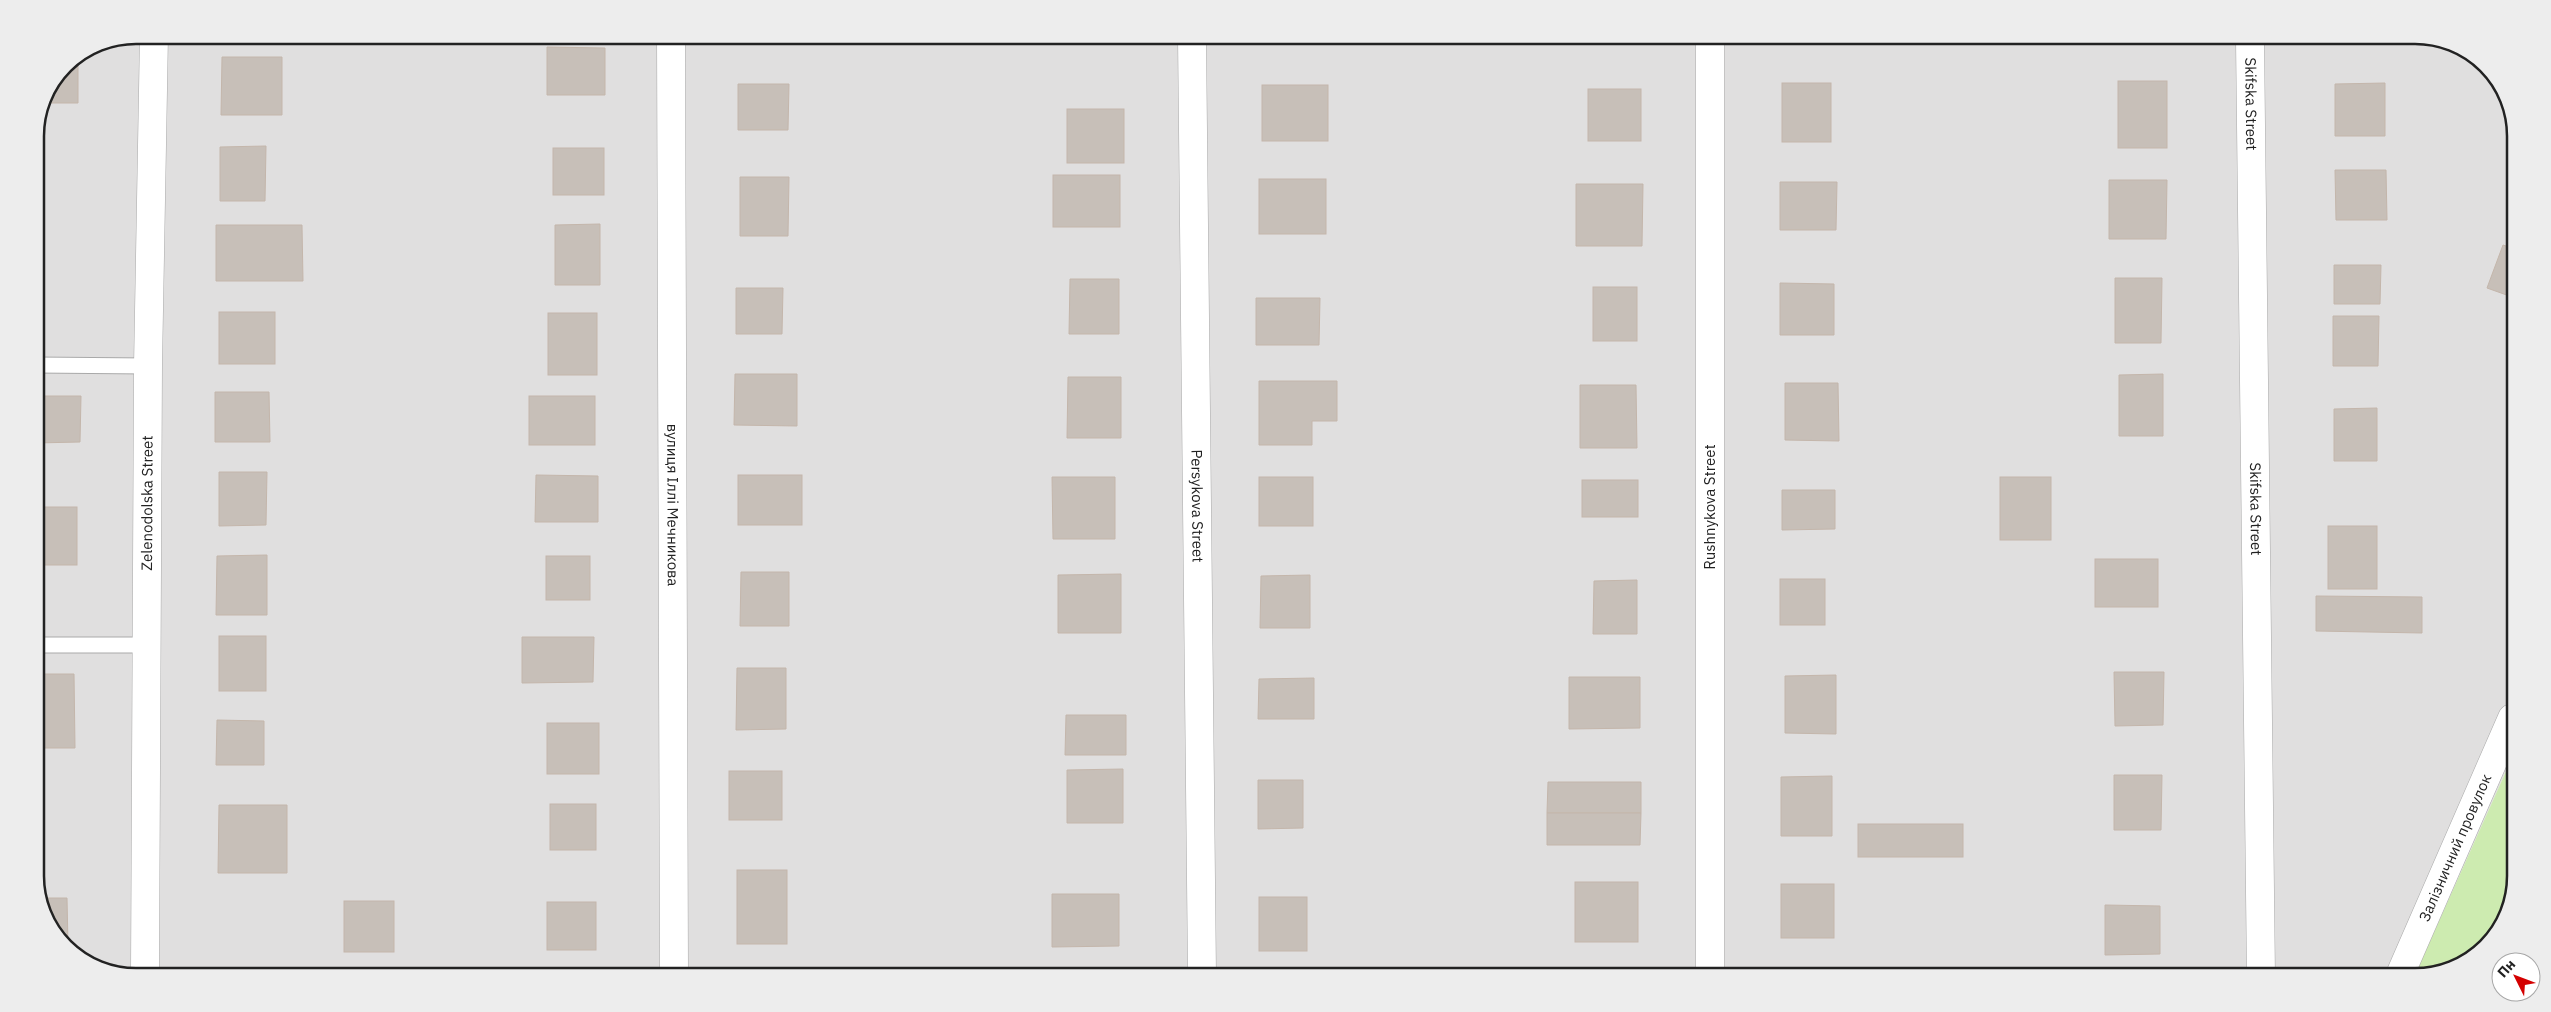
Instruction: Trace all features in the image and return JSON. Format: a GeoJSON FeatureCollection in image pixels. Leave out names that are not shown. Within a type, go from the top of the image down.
{"type":"FeatureCollection","features":[{"type":"Feature","properties":{"kind":"street","name":"Zelenodolska Street"},"geometry":{"type":"LineString","coordinates":[[145,968],[148,366],[154,44]]}},
{"type":"Feature","properties":{"kind":"street","name":"вулиця Іллі Мечникова"},"geometry":{"type":"LineString","coordinates":[[671,44],[674,968]]}},
{"type":"Feature","properties":{"kind":"street","name":"Persykova Street"},"geometry":{"type":"LineString","coordinates":[[1192,44],[1202,968]]}},
{"type":"Feature","properties":{"kind":"street","name":"Rushnykova Street"},"geometry":{"type":"LineString","coordinates":[[1710,44],[1710,968]]}},
{"type":"Feature","properties":{"kind":"street","name":"Skifska Street"},"geometry":{"type":"LineString","coordinates":[[2250,44],[2260,968]]}},
{"type":"Feature","properties":{"kind":"street","name":"Залізничний провулок"},"geometry":{"type":"LineString","coordinates":[[2403,968],[2507,729]]}},
{"type":"Feature","properties":{"kind":"lane"},"geometry":{"type":"LineString","coordinates":[[44,365],[148,366]]}},
{"type":"Feature","properties":{"kind":"lane"},"geometry":{"type":"LineString","coordinates":[[44,645],[147,645]]}},
{"type":"Feature","properties":{"kind":"shaded area"},"geometry":{"type":"Polygon","coordinates":[[[130,44],[2415,44],[2439,47],[2466,59],[2484,75],[2498,95],[2507,130],[2507,769],[2418,968],[2415,968],[136,968],[106,963],[85,953],[63,932],[49,906],[44,882],[44,136],[49,106],[59,85],[85,59],[106,49],[130,44]]]}},
{"type":"Feature","properties":{"kind":"green space"},"geometry":{"type":"Polygon","coordinates":[[[2507,769],[2507,882],[2498,917],[2484,937],[2466,953],[2439,965],[2418,968],[2507,769]]]}},
{"type":"Feature","properties":{"kind":"building"},"geometry":{"type":"Polygon","coordinates":[[[547,47],[605,48],[605,95],[547,95],[547,47]]]}},
{"type":"Feature","properties":{"kind":"building"},"geometry":{"type":"Polygon","coordinates":[[[222,57],[282,57],[282,115],[221,115],[222,57]]]}},
{"type":"Feature","properties":{"kind":"building"},"geometry":{"type":"Polygon","coordinates":[[[78,65],[78,103],[50,103],[59,85],[78,65]]]}},
{"type":"Feature","properties":{"kind":"building"},"geometry":{"type":"Polygon","coordinates":[[[2118,81],[2167,81],[2167,148],[2118,148],[2118,81]]]}},
{"type":"Feature","properties":{"kind":"building"},"geometry":{"type":"Polygon","coordinates":[[[1782,83],[1831,83],[1831,142],[1782,142],[1782,83]]]}},
{"type":"Feature","properties":{"kind":"building"},"geometry":{"type":"Polygon","coordinates":[[[2385,83],[2385,136],[2335,136],[2335,84],[2385,83]]]}},
{"type":"Feature","properties":{"kind":"building"},"geometry":{"type":"Polygon","coordinates":[[[738,84],[789,84],[788,130],[738,130],[738,84]]]}},
{"type":"Feature","properties":{"kind":"building"},"geometry":{"type":"Polygon","coordinates":[[[1262,85],[1328,85],[1328,141],[1262,141],[1262,85]]]}},
{"type":"Feature","properties":{"kind":"building"},"geometry":{"type":"Polygon","coordinates":[[[1588,89],[1641,89],[1641,141],[1588,141],[1588,89]]]}},
{"type":"Feature","properties":{"kind":"building"},"geometry":{"type":"Polygon","coordinates":[[[1067,109],[1124,109],[1124,163],[1067,163],[1067,109]]]}},
{"type":"Feature","properties":{"kind":"building"},"geometry":{"type":"Polygon","coordinates":[[[266,146],[265,201],[220,201],[220,147],[266,146]]]}},
{"type":"Feature","properties":{"kind":"building"},"geometry":{"type":"Polygon","coordinates":[[[553,148],[604,148],[604,195],[553,195],[553,148]]]}},
{"type":"Feature","properties":{"kind":"building"},"geometry":{"type":"Polygon","coordinates":[[[2335,170],[2386,170],[2387,220],[2336,220],[2335,170]]]}},
{"type":"Feature","properties":{"kind":"building"},"geometry":{"type":"Polygon","coordinates":[[[1053,175],[1120,175],[1120,227],[1053,227],[1053,175]]]}},
{"type":"Feature","properties":{"kind":"building"},"geometry":{"type":"Polygon","coordinates":[[[740,177],[789,177],[788,236],[740,236],[740,177]]]}},
{"type":"Feature","properties":{"kind":"building"},"geometry":{"type":"Polygon","coordinates":[[[1259,179],[1326,179],[1326,234],[1259,234],[1259,179]]]}},
{"type":"Feature","properties":{"kind":"building"},"geometry":{"type":"Polygon","coordinates":[[[2109,180],[2167,180],[2166,239],[2109,239],[2109,180]]]}},
{"type":"Feature","properties":{"kind":"building"},"geometry":{"type":"Polygon","coordinates":[[[1780,182],[1837,182],[1836,230],[1780,230],[1780,182]]]}},
{"type":"Feature","properties":{"kind":"building"},"geometry":{"type":"Polygon","coordinates":[[[1576,184],[1643,184],[1642,246],[1576,246],[1576,184]]]}},
{"type":"Feature","properties":{"kind":"building"},"geometry":{"type":"Polygon","coordinates":[[[600,224],[600,285],[555,285],[555,225],[600,224]]]}},
{"type":"Feature","properties":{"kind":"building"},"geometry":{"type":"Polygon","coordinates":[[[216,225],[302,225],[303,281],[216,281],[216,225]]]}},
{"type":"Feature","properties":{"kind":"building"},"geometry":{"type":"Polygon","coordinates":[[[2503,245],[2507,246],[2507,295],[2487,288],[2503,245]]]}},
{"type":"Feature","properties":{"kind":"building"},"geometry":{"type":"Polygon","coordinates":[[[2334,265],[2381,265],[2380,304],[2334,304],[2334,265]]]}},
{"type":"Feature","properties":{"kind":"building"},"geometry":{"type":"Polygon","coordinates":[[[2115,278],[2162,278],[2161,343],[2115,343],[2115,278]]]}},
{"type":"Feature","properties":{"kind":"building"},"geometry":{"type":"Polygon","coordinates":[[[1070,279],[1119,279],[1119,334],[1069,334],[1070,279]]]}},
{"type":"Feature","properties":{"kind":"building"},"geometry":{"type":"Polygon","coordinates":[[[1780,283],[1834,284],[1834,335],[1780,335],[1780,283]]]}},
{"type":"Feature","properties":{"kind":"building"},"geometry":{"type":"Polygon","coordinates":[[[1593,287],[1637,287],[1637,341],[1593,341],[1593,287]]]}},
{"type":"Feature","properties":{"kind":"building"},"geometry":{"type":"Polygon","coordinates":[[[736,288],[783,288],[782,334],[736,334],[736,288]]]}},
{"type":"Feature","properties":{"kind":"building"},"geometry":{"type":"Polygon","coordinates":[[[1256,298],[1320,298],[1319,345],[1256,345],[1256,298]]]}},
{"type":"Feature","properties":{"kind":"building"},"geometry":{"type":"Polygon","coordinates":[[[219,312],[275,312],[275,364],[219,364],[219,312]]]}},
{"type":"Feature","properties":{"kind":"building"},"geometry":{"type":"Polygon","coordinates":[[[548,313],[597,313],[597,375],[548,375],[548,313]]]}},
{"type":"Feature","properties":{"kind":"building"},"geometry":{"type":"Polygon","coordinates":[[[2333,316],[2379,316],[2378,366],[2333,366],[2333,316]]]}},
{"type":"Feature","properties":{"kind":"building"},"geometry":{"type":"Polygon","coordinates":[[[735,374],[797,374],[797,426],[734,425],[735,374]]]}},
{"type":"Feature","properties":{"kind":"building"},"geometry":{"type":"Polygon","coordinates":[[[2163,374],[2163,436],[2119,436],[2119,375],[2163,374]]]}},
{"type":"Feature","properties":{"kind":"building"},"geometry":{"type":"Polygon","coordinates":[[[1068,377],[1121,377],[1121,438],[1067,438],[1068,377]]]}},
{"type":"Feature","properties":{"kind":"building"},"geometry":{"type":"Polygon","coordinates":[[[1259,381],[1337,381],[1337,421],[1312,421],[1312,445],[1259,445],[1259,381]]]}},
{"type":"Feature","properties":{"kind":"building"},"geometry":{"type":"Polygon","coordinates":[[[1785,383],[1838,383],[1839,441],[1785,440],[1785,383]]]}},
{"type":"Feature","properties":{"kind":"building"},"geometry":{"type":"Polygon","coordinates":[[[1580,385],[1636,385],[1637,448],[1580,448],[1580,385]]]}},
{"type":"Feature","properties":{"kind":"building"},"geometry":{"type":"Polygon","coordinates":[[[215,392],[269,392],[270,442],[215,442],[215,392]]]}},
{"type":"Feature","properties":{"kind":"building"},"geometry":{"type":"Polygon","coordinates":[[[44,396],[81,396],[80,442],[44,443],[44,396]]]}},
{"type":"Feature","properties":{"kind":"building"},"geometry":{"type":"Polygon","coordinates":[[[529,396],[595,396],[595,445],[529,445],[529,396]]]}},
{"type":"Feature","properties":{"kind":"building"},"geometry":{"type":"Polygon","coordinates":[[[2377,408],[2377,461],[2334,461],[2334,409],[2377,408]]]}},
{"type":"Feature","properties":{"kind":"building"},"geometry":{"type":"Polygon","coordinates":[[[219,472],[267,472],[266,525],[219,526],[219,472]]]}},
{"type":"Feature","properties":{"kind":"building"},"geometry":{"type":"Polygon","coordinates":[[[536,475],[598,476],[598,522],[535,522],[536,475]]]}},
{"type":"Feature","properties":{"kind":"building"},"geometry":{"type":"Polygon","coordinates":[[[738,475],[802,475],[802,525],[738,525],[738,475]]]}},
{"type":"Feature","properties":{"kind":"building"},"geometry":{"type":"Polygon","coordinates":[[[1052,477],[1115,477],[1115,539],[1053,539],[1052,477]]]}},
{"type":"Feature","properties":{"kind":"building"},"geometry":{"type":"Polygon","coordinates":[[[1259,477],[1313,477],[1313,526],[1259,526],[1259,477]]]}},
{"type":"Feature","properties":{"kind":"building"},"geometry":{"type":"Polygon","coordinates":[[[2000,477],[2051,477],[2051,540],[2000,540],[2000,477]]]}},
{"type":"Feature","properties":{"kind":"building"},"geometry":{"type":"Polygon","coordinates":[[[1582,480],[1638,480],[1638,517],[1582,517],[1582,480]]]}},
{"type":"Feature","properties":{"kind":"building"},"geometry":{"type":"Polygon","coordinates":[[[1782,490],[1835,490],[1835,529],[1782,530],[1782,490]]]}},
{"type":"Feature","properties":{"kind":"building"},"geometry":{"type":"Polygon","coordinates":[[[44,507],[77,507],[77,565],[44,565],[44,507]]]}},
{"type":"Feature","properties":{"kind":"building"},"geometry":{"type":"Polygon","coordinates":[[[2328,526],[2377,526],[2377,589],[2328,589],[2328,526]]]}},
{"type":"Feature","properties":{"kind":"building"},"geometry":{"type":"Polygon","coordinates":[[[267,555],[267,615],[216,615],[217,556],[267,555]]]}},
{"type":"Feature","properties":{"kind":"building"},"geometry":{"type":"Polygon","coordinates":[[[546,556],[590,556],[590,600],[546,600],[546,556]]]}},
{"type":"Feature","properties":{"kind":"building"},"geometry":{"type":"Polygon","coordinates":[[[2095,559],[2158,559],[2158,607],[2095,607],[2095,559]]]}},
{"type":"Feature","properties":{"kind":"building"},"geometry":{"type":"Polygon","coordinates":[[[741,572],[789,572],[789,626],[740,626],[741,572]]]}},
{"type":"Feature","properties":{"kind":"building"},"geometry":{"type":"Polygon","coordinates":[[[1121,574],[1121,633],[1058,633],[1058,575],[1121,574]]]}},
{"type":"Feature","properties":{"kind":"building"},"geometry":{"type":"Polygon","coordinates":[[[1310,575],[1310,628],[1260,628],[1261,576],[1310,575]]]}},
{"type":"Feature","properties":{"kind":"building"},"geometry":{"type":"Polygon","coordinates":[[[1780,579],[1825,579],[1825,625],[1780,625],[1780,579]]]}},
{"type":"Feature","properties":{"kind":"building"},"geometry":{"type":"Polygon","coordinates":[[[1637,580],[1637,634],[1593,634],[1594,581],[1637,580]]]}},
{"type":"Feature","properties":{"kind":"building"},"geometry":{"type":"Polygon","coordinates":[[[2316,596],[2422,597],[2422,633],[2316,631],[2316,596]]]}},
{"type":"Feature","properties":{"kind":"building"},"geometry":{"type":"Polygon","coordinates":[[[219,636],[266,636],[266,691],[219,691],[219,636]]]}},
{"type":"Feature","properties":{"kind":"building"},"geometry":{"type":"Polygon","coordinates":[[[522,637],[594,637],[593,682],[522,683],[522,637]]]}},
{"type":"Feature","properties":{"kind":"building"},"geometry":{"type":"Polygon","coordinates":[[[737,668],[786,668],[786,729],[736,730],[737,668]]]}},
{"type":"Feature","properties":{"kind":"building"},"geometry":{"type":"Polygon","coordinates":[[[2114,672],[2164,672],[2163,725],[2115,726],[2114,672]]]}},
{"type":"Feature","properties":{"kind":"building"},"geometry":{"type":"Polygon","coordinates":[[[44,674],[74,674],[75,748],[44,748],[44,674]]]}},
{"type":"Feature","properties":{"kind":"building"},"geometry":{"type":"Polygon","coordinates":[[[1836,675],[1836,734],[1785,733],[1785,676],[1836,675]]]}},
{"type":"Feature","properties":{"kind":"building"},"geometry":{"type":"Polygon","coordinates":[[[1569,677],[1640,677],[1640,728],[1569,729],[1569,677]]]}},
{"type":"Feature","properties":{"kind":"building"},"geometry":{"type":"Polygon","coordinates":[[[1314,678],[1314,719],[1258,719],[1259,679],[1314,678]]]}},
{"type":"Feature","properties":{"kind":"building"},"geometry":{"type":"Polygon","coordinates":[[[1066,715],[1126,715],[1126,755],[1065,755],[1066,715]]]}},
{"type":"Feature","properties":{"kind":"building"},"geometry":{"type":"Polygon","coordinates":[[[217,720],[264,721],[264,765],[216,765],[217,720]]]}},
{"type":"Feature","properties":{"kind":"building"},"geometry":{"type":"Polygon","coordinates":[[[547,723],[599,723],[599,774],[547,774],[547,723]]]}},
{"type":"Feature","properties":{"kind":"building"},"geometry":{"type":"Polygon","coordinates":[[[1123,769],[1123,823],[1067,823],[1067,770],[1123,769]]]}},
{"type":"Feature","properties":{"kind":"building"},"geometry":{"type":"Polygon","coordinates":[[[729,771],[782,771],[782,820],[729,820],[729,771]]]}},
{"type":"Feature","properties":{"kind":"building"},"geometry":{"type":"Polygon","coordinates":[[[2114,775],[2162,775],[2161,830],[2114,830],[2114,775]]]}},
{"type":"Feature","properties":{"kind":"building"},"geometry":{"type":"Polygon","coordinates":[[[1832,776],[1832,836],[1781,836],[1781,777],[1832,776]]]}},
{"type":"Feature","properties":{"kind":"building"},"geometry":{"type":"Polygon","coordinates":[[[1258,780],[1303,780],[1303,828],[1258,829],[1258,780]]]}},
{"type":"Feature","properties":{"kind":"building"},"geometry":{"type":"Polygon","coordinates":[[[1548,782],[1641,782],[1641,813],[1547,813],[1548,782]]]}},
{"type":"Feature","properties":{"kind":"building"},"geometry":{"type":"Polygon","coordinates":[[[550,804],[596,804],[596,850],[550,850],[550,804]]]}},
{"type":"Feature","properties":{"kind":"building"},"geometry":{"type":"Polygon","coordinates":[[[219,805],[287,805],[287,873],[218,873],[219,805]]]}},
{"type":"Feature","properties":{"kind":"building"},"geometry":{"type":"Polygon","coordinates":[[[1547,813],[1641,813],[1640,845],[1547,845],[1547,813]]]}},
{"type":"Feature","properties":{"kind":"building"},"geometry":{"type":"Polygon","coordinates":[[[1858,824],[1963,824],[1963,857],[1858,857],[1858,824]]]}},
{"type":"Feature","properties":{"kind":"building"},"geometry":{"type":"Polygon","coordinates":[[[737,870],[787,870],[787,944],[737,944],[737,870]]]}},
{"type":"Feature","properties":{"kind":"building"},"geometry":{"type":"Polygon","coordinates":[[[1575,882],[1638,882],[1638,942],[1575,942],[1575,882]]]}},
{"type":"Feature","properties":{"kind":"building"},"geometry":{"type":"Polygon","coordinates":[[[1781,884],[1834,884],[1834,938],[1781,938],[1781,884]]]}},
{"type":"Feature","properties":{"kind":"building"},"geometry":{"type":"Polygon","coordinates":[[[1052,894],[1119,894],[1119,946],[1052,947],[1052,894]]]}},
{"type":"Feature","properties":{"kind":"building"},"geometry":{"type":"Polygon","coordinates":[[[1259,897],[1307,897],[1307,951],[1259,951],[1259,897]]]}},
{"type":"Feature","properties":{"kind":"building"},"geometry":{"type":"Polygon","coordinates":[[[47,898],[67,898],[68,938],[56,922],[47,898]]]}},
{"type":"Feature","properties":{"kind":"building"},"geometry":{"type":"Polygon","coordinates":[[[344,901],[394,901],[394,952],[344,952],[344,901]]]}},
{"type":"Feature","properties":{"kind":"building"},"geometry":{"type":"Polygon","coordinates":[[[547,902],[596,902],[596,950],[547,950],[547,902]]]}},
{"type":"Feature","properties":{"kind":"building"},"geometry":{"type":"Polygon","coordinates":[[[2105,905],[2160,906],[2160,954],[2105,955],[2105,905]]]}}]}
